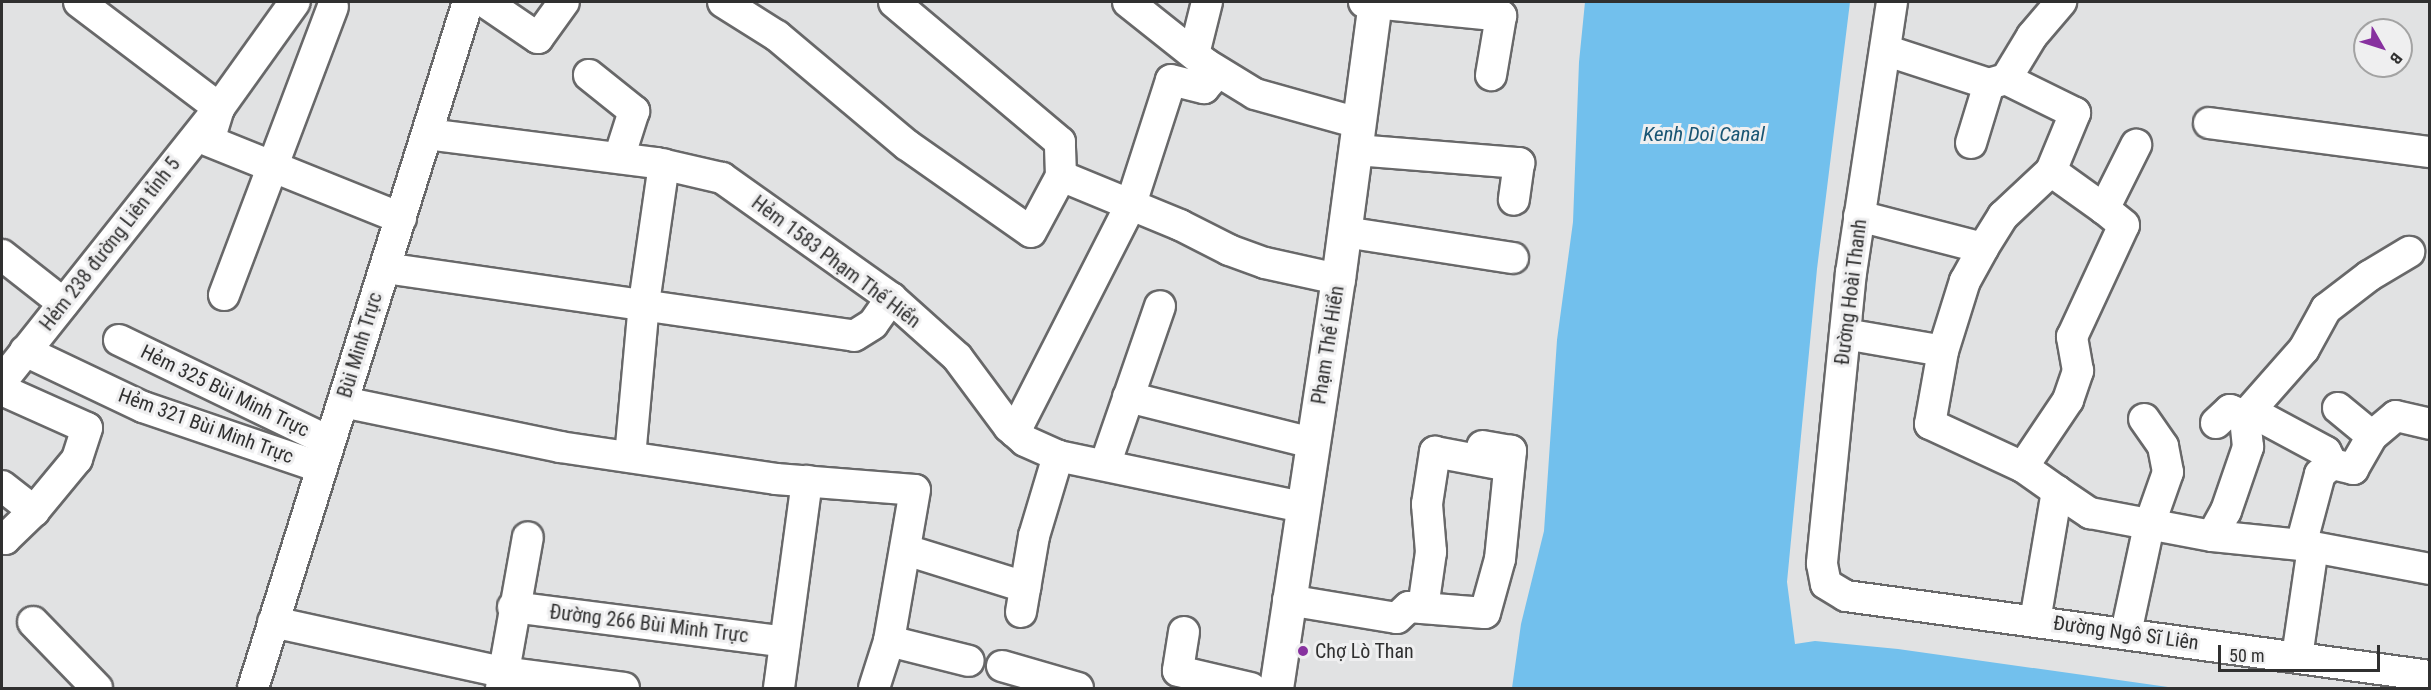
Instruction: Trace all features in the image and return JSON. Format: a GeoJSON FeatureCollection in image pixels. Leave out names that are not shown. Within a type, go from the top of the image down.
{"type":"FeatureCollection","features":[{"type":"Feature","properties":{"kind":"main road","name":"Phạm Thế Hiển"},"geometry":{"type":"LineString","coordinates":[[1276,688],[1345,232],[1371,2]]}},
{"type":"Feature","properties":{"kind":"street","name":"Hẻm 238 đường Liên tỉnh 5"},"geometry":{"type":"LineString","coordinates":[[2,381],[219,108],[296,2]]}},
{"type":"Feature","properties":{"kind":"street","name":"Bùi Minh Trực"},"geometry":{"type":"LineString","coordinates":[[252,688],[468,2]]}},
{"type":"Feature","properties":{"kind":"street"},"geometry":{"type":"LineString","coordinates":[[485,2],[538,38],[564,2]]}},
{"type":"Feature","properties":{"kind":"street"},"geometry":{"type":"LineString","coordinates":[[738,6],[907,145],[1031,232],[1061,176],[1060,142],[894,2]]}},
{"type":"Feature","properties":{"kind":"street"},"geometry":{"type":"LineString","coordinates":[[1128,2],[1218,72],[1255,94],[1357,136],[1519,163],[1514,200]]}},
{"type":"Feature","properties":{"kind":"street"},"geometry":{"type":"LineString","coordinates":[[1194,54],[1207,2]]}},
{"type":"Feature","properties":{"kind":"street"},"geometry":{"type":"LineString","coordinates":[[1371,2],[1475,7],[1501,16],[1491,75]]}},
{"type":"Feature","properties":{"kind":"street","name":"Đường Hoài Thanh"},"geometry":{"type":"LineString","coordinates":[[1826,584],[1822,564],[1845,334],[1859,216],[1892,2]]}},
{"type":"Feature","properties":{"kind":"street"},"geometry":{"type":"LineString","coordinates":[[1971,143],[1997,81],[2061,2]]}},
{"type":"Feature","properties":{"kind":"street"},"geometry":{"type":"LineString","coordinates":[[98,7],[219,108],[209,141],[401,218]]}},
{"type":"Feature","properties":{"kind":"street"},"geometry":{"type":"LineString","coordinates":[[224,295],[333,7]]}},
{"type":"Feature","properties":{"kind":"street"},"geometry":{"type":"LineString","coordinates":[[1885,50],[1997,81],[2075,113],[2051,171],[2003,216],[1965,281],[1943,351],[1930,424],[2023,467],[2090,513],[2149,526],[2212,536],[2307,546],[2430,569]]}},
{"type":"Feature","properties":{"kind":"street"},"geometry":{"type":"LineString","coordinates":[[1015,432],[1131,204],[1171,80],[1204,88],[1218,72]]}},
{"type":"Feature","properties":{"kind":"street"},"geometry":{"type":"LineString","coordinates":[[590,75],[634,111],[619,158]]}},
{"type":"Feature","properties":{"kind":"street"},"geometry":{"type":"LineString","coordinates":[[2209,123],[2430,153]]}},
{"type":"Feature","properties":{"kind":"street","name":"Hẻm 1583 Phạm Thế Hiển"},"geometry":{"type":"LineString","coordinates":[[427,134],[664,164],[722,178],[891,298],[957,357],[1015,432],[1025,441],[1058,456],[1303,507]]}},
{"type":"Feature","properties":{"kind":"street"},"geometry":{"type":"LineString","coordinates":[[2104,209],[2136,145]]}},
{"type":"Feature","properties":{"kind":"street"},"geometry":{"type":"LineString","coordinates":[[630,457],[644,303],[664,164]]}},
{"type":"Feature","properties":{"kind":"street"},"geometry":{"type":"LineString","coordinates":[[2023,467],[2068,400],[2078,371],[2072,337],[2124,225],[2051,171]]}},
{"type":"Feature","properties":{"kind":"street"},"geometry":{"type":"LineString","coordinates":[[1061,176],[1265,263],[1338,279]]}},
{"type":"Feature","properties":{"kind":"street"},"geometry":{"type":"LineString","coordinates":[[1859,216],[1983,248]]}},
{"type":"Feature","properties":{"kind":"street"},"geometry":{"type":"LineString","coordinates":[[1345,232],[1513,258]]}},
{"type":"Feature","properties":{"kind":"street"},"geometry":{"type":"LineString","coordinates":[[2212,536],[2226,511],[2248,447],[2247,414],[2304,349],[2326,309],[2369,276],[2409,252]]}},
{"type":"Feature","properties":{"kind":"street"},"geometry":{"type":"LineString","coordinates":[[2,255],[63,303]]}},
{"type":"Feature","properties":{"kind":"street"},"geometry":{"type":"LineString","coordinates":[[385,267],[644,303],[854,336],[873,324],[891,298]]}},
{"type":"Feature","properties":{"kind":"street"},"geometry":{"type":"LineString","coordinates":[[1105,465],[1160,306]]}},
{"type":"Feature","properties":{"kind":"street"},"geometry":{"type":"LineString","coordinates":[[1845,334],[1943,351]]}},
{"type":"Feature","properties":{"kind":"street","name":"Hẻm 325 Bùi Minh Trực"},"geometry":{"type":"LineString","coordinates":[[119,340],[326,455]]}},
{"type":"Feature","properties":{"kind":"street","name":"Hẻm 321 Bùi Minh Trực"},"geometry":{"type":"LineString","coordinates":[[25,351],[143,407],[326,455]]}},
{"type":"Feature","properties":{"kind":"street"},"geometry":{"type":"LineString","coordinates":[[2,390],[87,428],[77,459],[34,511],[5,539],[2,537]]}},
{"type":"Feature","properties":{"kind":"street"},"geometry":{"type":"LineString","coordinates":[[1128,398],[1312,443]]}},
{"type":"Feature","properties":{"kind":"street"},"geometry":{"type":"LineString","coordinates":[[342,402],[452,427],[630,457],[807,482],[915,490],[889,641],[874,688]]}},
{"type":"Feature","properties":{"kind":"street"},"geometry":{"type":"LineString","coordinates":[[2338,408],[2372,435]]}},
{"type":"Feature","properties":{"kind":"street"},"geometry":{"type":"LineString","coordinates":[[2216,423],[2230,410],[2247,414],[2326,452],[2332,464]]}},
{"type":"Feature","properties":{"kind":"street"},"geometry":{"type":"LineString","coordinates":[[2332,464],[2354,469],[2372,435],[2396,416],[2430,424]]}},
{"type":"Feature","properties":{"kind":"street"},"geometry":{"type":"LineString","coordinates":[[2126,633],[2149,526],[2168,472],[2163,446],[2144,419]]}},
{"type":"Feature","properties":{"kind":"street"},"geometry":{"type":"LineString","coordinates":[[1288,600],[1397,618],[1409,607],[1485,613],[1500,559],[1511,450],[1482,446]]}},
{"type":"Feature","properties":{"kind":"street"},"geometry":{"type":"LineString","coordinates":[[1423,608],[1431,552],[1428,504],[1436,452],[1510,466]]}},
{"type":"Feature","properties":{"kind":"street"},"geometry":{"type":"LineString","coordinates":[[906,550],[1023,600],[1034,536],[1058,456]]}},
{"type":"Feature","properties":{"kind":"street"},"geometry":{"type":"LineString","coordinates":[[2297,657],[2307,546],[2320,474],[2332,464]]}},
{"type":"Feature","properties":{"kind":"street"},"geometry":{"type":"LineString","coordinates":[[779,688],[807,482]]}},
{"type":"Feature","properties":{"kind":"street"},"geometry":{"type":"LineString","coordinates":[[2,486],[34,511]]}},
{"type":"Feature","properties":{"kind":"street"},"geometry":{"type":"LineString","coordinates":[[2035,621],[2057,491]]}},
{"type":"Feature","properties":{"kind":"street"},"geometry":{"type":"LineString","coordinates":[[502,680],[513,607],[528,537]]}},
{"type":"Feature","properties":{"kind":"street","name":"Đường Ngô Sĩ Liên"},"geometry":{"type":"LineString","coordinates":[[1826,584],[1846,596],[2430,676]]}},
{"type":"Feature","properties":{"kind":"street","name":"Đường 266 Bùi Minh Trực"},"geometry":{"type":"LineString","coordinates":[[513,607],[785,642]]}},
{"type":"Feature","properties":{"kind":"street"},"geometry":{"type":"LineString","coordinates":[[33,622],[97,688]]}},
{"type":"Feature","properties":{"kind":"street"},"geometry":{"type":"LineString","coordinates":[[273,622],[502,680],[624,688]]}},
{"type":"Feature","properties":{"kind":"street"},"geometry":{"type":"LineString","coordinates":[[1184,632],[1178,671],[1251,688]]}},
{"type":"Feature","properties":{"kind":"street"},"geometry":{"type":"LineString","coordinates":[[889,641],[969,661]]}},
{"type":"Feature","properties":{"kind":"street"},"geometry":{"type":"LineString","coordinates":[[1002,666],[1078,688]]}},
{"type":"Feature","properties":{"kind":"water","name":"Kenh Doi Canal"},"geometry":{"type":"Polygon","coordinates":[[[1585,2],[1850,2],[1817,269],[1787,582],[1795,644],[1815,641],[1898,649],[2175,688],[1512,688],[1521,624],[1544,531],[1557,340],[1573,222],[1579,62],[1585,2]]]}},
{"type":"Feature","properties":{"kind":"place","name":"Chợ Lò Than"},"geometry":{"type":"Point","coordinates":[1303,651]}}]}
